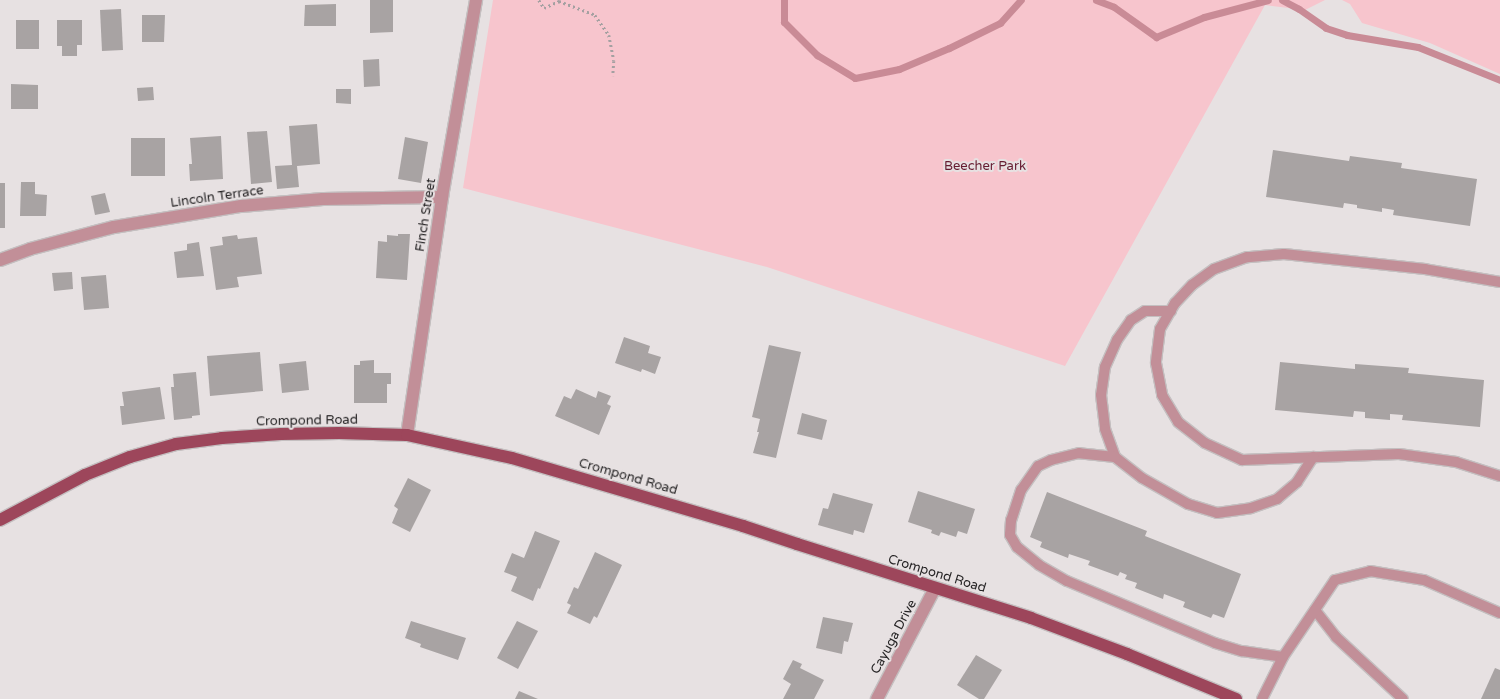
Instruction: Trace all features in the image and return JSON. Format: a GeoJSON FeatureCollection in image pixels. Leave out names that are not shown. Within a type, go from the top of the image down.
{"type":"FeatureCollection","features":[{"type":"Feature","properties":{"kind":"main road","name":"Crompond Road"},"geometry":{"type":"LineString","coordinates":[[0,520],[85,475],[130,457],[176,444],[222,438],[281,434],[339,433],[407,435],[520,460],[743,526],[1031,618],[1128,654],[1236,699]]}},
{"type":"Feature","properties":{"kind":"street","name":"Finch Street"},"geometry":{"type":"LineString","coordinates":[[407,435],[442,197],[476,0]]}},
{"type":"Feature","properties":{"kind":"street","name":"Lincoln Terrace"},"geometry":{"type":"LineString","coordinates":[[0,260],[30,249],[114,227],[241,206],[323,200],[442,197]]}},
{"type":"Feature","properties":{"kind":"street","name":"Cayuga Drive"},"geometry":{"type":"LineString","coordinates":[[877,699],[935,588]]}},
{"type":"Feature","properties":{"kind":"lane"},"geometry":{"type":"LineString","coordinates":[[1500,282],[1424,269],[1284,254],[1247,257],[1214,269],[1192,285],[1171,311],[1160,329],[1156,363],[1162,395],[1178,422],[1205,443],[1242,460],[1399,454],[1456,462],[1500,476]]}},
{"type":"Feature","properties":{"kind":"lane"},"geometry":{"type":"LineString","coordinates":[[1171,311],[1145,311],[1131,320],[1117,340],[1104,367],[1101,395],[1105,429],[1115,457],[1142,478],[1188,504],[1217,513],[1251,508],[1277,499],[1297,482],[1313,457]]}},
{"type":"Feature","properties":{"kind":"lane"},"geometry":{"type":"LineString","coordinates":[[1115,457],[1079,454],[1051,460],[1038,466],[1021,490],[1011,520],[1010,536],[1017,547],[1039,565],[1067,581],[1215,643],[1242,650],[1283,656]]}},
{"type":"Feature","properties":{"kind":"lane"},"geometry":{"type":"LineString","coordinates":[[1262,699],[1283,656],[1336,580],[1370,572],[1424,580],[1500,613]]}},
{"type":"Feature","properties":{"kind":"lane"},"geometry":{"type":"LineString","coordinates":[[1315,610],[1336,637],[1403,699]]}},
{"type":"Feature","properties":{"kind":"path"},"geometry":{"type":"LineString","coordinates":[[539,0],[544,8],[560,2],[566,2],[595,15],[609,35],[614,62],[613,76]]}},
{"type":"Feature","properties":{"kind":"green space","name":"Beecher Park"},"geometry":{"type":"Polygon","coordinates":[[[493,0],[1325,0],[1305,10],[1265,5],[1065,366],[767,267],[463,188],[493,0]]]}},
{"type":"Feature","properties":{"kind":"green space"},"geometry":{"type":"Polygon","coordinates":[[[1342,0],[1500,0],[1500,74],[1430,43],[1362,23],[1350,4],[1342,0]]]}},
{"type":"Feature","properties":{"kind":"building"},"geometry":{"type":"Polygon","coordinates":[[[370,0],[393,0],[393,32],[370,33],[370,0]]]}},
{"type":"Feature","properties":{"kind":"building"},"geometry":{"type":"Polygon","coordinates":[[[336,4],[336,26],[304,26],[305,5],[336,4]]]}},
{"type":"Feature","properties":{"kind":"building"},"geometry":{"type":"Polygon","coordinates":[[[121,9],[123,50],[102,51],[100,10],[121,9]]]}},
{"type":"Feature","properties":{"kind":"building"},"geometry":{"type":"Polygon","coordinates":[[[142,15],[165,15],[164,42],[142,42],[142,15]]]}},
{"type":"Feature","properties":{"kind":"building"},"geometry":{"type":"Polygon","coordinates":[[[16,20],[39,20],[39,49],[16,49],[16,20]]]}},
{"type":"Feature","properties":{"kind":"building"},"geometry":{"type":"Polygon","coordinates":[[[57,20],[82,20],[82,45],[77,45],[77,56],[62,56],[62,46],[57,46],[57,20]]]}},
{"type":"Feature","properties":{"kind":"building"},"geometry":{"type":"Polygon","coordinates":[[[379,59],[380,86],[364,87],[363,60],[379,59]]]}},
{"type":"Feature","properties":{"kind":"building"},"geometry":{"type":"Polygon","coordinates":[[[11,84],[38,85],[38,109],[11,109],[11,84]]]}},
{"type":"Feature","properties":{"kind":"building"},"geometry":{"type":"Polygon","coordinates":[[[153,87],[154,100],[138,101],[137,88],[153,87]]]}},
{"type":"Feature","properties":{"kind":"building"},"geometry":{"type":"Polygon","coordinates":[[[336,89],[351,89],[351,104],[336,103],[336,89]]]}},
{"type":"Feature","properties":{"kind":"building"},"geometry":{"type":"Polygon","coordinates":[[[317,124],[320,164],[297,166],[299,187],[277,189],[275,166],[292,165],[289,126],[317,124]]]}},
{"type":"Feature","properties":{"kind":"building"},"geometry":{"type":"Polygon","coordinates":[[[267,131],[272,182],[251,184],[247,132],[267,131]]]}},
{"type":"Feature","properties":{"kind":"building"},"geometry":{"type":"Polygon","coordinates":[[[221,136],[223,179],[190,181],[189,164],[192,164],[190,138],[221,136]]]}},
{"type":"Feature","properties":{"kind":"building"},"geometry":{"type":"Polygon","coordinates":[[[405,137],[428,142],[421,183],[398,179],[405,137]]]}},
{"type":"Feature","properties":{"kind":"building"},"geometry":{"type":"Polygon","coordinates":[[[131,138],[165,138],[165,176],[131,176],[131,138]]]}},
{"type":"Feature","properties":{"kind":"building"},"geometry":{"type":"Polygon","coordinates":[[[1273,150],[1349,161],[1350,156],[1402,163],[1401,168],[1477,179],[1470,226],[1393,215],[1394,210],[1382,208],[1382,212],[1357,208],[1357,205],[1344,203],[1343,208],[1266,197],[1273,150]]]}},
{"type":"Feature","properties":{"kind":"building"},"geometry":{"type":"Polygon","coordinates":[[[21,182],[35,182],[35,194],[47,195],[46,216],[20,216],[21,182]]]}},
{"type":"Feature","properties":{"kind":"building"},"geometry":{"type":"Polygon","coordinates":[[[0,183],[5,183],[5,228],[0,228],[0,183]]]}},
{"type":"Feature","properties":{"kind":"building"},"geometry":{"type":"Polygon","coordinates":[[[105,193],[110,212],[95,215],[91,196],[105,193]]]}},
{"type":"Feature","properties":{"kind":"building"},"geometry":{"type":"Polygon","coordinates":[[[398,234],[410,234],[407,280],[376,278],[378,241],[387,242],[387,235],[398,236],[398,234]]]}},
{"type":"Feature","properties":{"kind":"building"},"geometry":{"type":"Polygon","coordinates":[[[237,235],[238,239],[257,237],[262,274],[237,277],[239,287],[216,290],[210,247],[223,245],[222,237],[237,235]]]}},
{"type":"Feature","properties":{"kind":"building"},"geometry":{"type":"Polygon","coordinates":[[[199,242],[204,276],[177,278],[174,252],[187,250],[187,244],[199,242]]]}},
{"type":"Feature","properties":{"kind":"building"},"geometry":{"type":"Polygon","coordinates":[[[72,272],[73,289],[54,291],[52,273],[72,272]]]}},
{"type":"Feature","properties":{"kind":"building"},"geometry":{"type":"Polygon","coordinates":[[[106,275],[109,308],[84,310],[81,277],[106,275]]]}},
{"type":"Feature","properties":{"kind":"building"},"geometry":{"type":"Polygon","coordinates":[[[624,337],[650,346],[648,353],[661,357],[655,374],[642,369],[641,372],[615,363],[624,337]]]}},
{"type":"Feature","properties":{"kind":"building"},"geometry":{"type":"Polygon","coordinates":[[[769,345],[801,352],[776,458],[753,453],[759,432],[757,432],[760,419],[752,417],[769,345]]]}},
{"type":"Feature","properties":{"kind":"building"},"geometry":{"type":"Polygon","coordinates":[[[260,352],[263,391],[210,396],[207,356],[260,352]]]}},
{"type":"Feature","properties":{"kind":"building"},"geometry":{"type":"Polygon","coordinates":[[[374,360],[374,373],[391,373],[391,384],[387,384],[387,403],[354,403],[354,365],[360,365],[360,361],[374,360]]]}},
{"type":"Feature","properties":{"kind":"building"},"geometry":{"type":"Polygon","coordinates":[[[306,361],[309,390],[282,393],[279,364],[306,361]]]}},
{"type":"Feature","properties":{"kind":"building"},"geometry":{"type":"Polygon","coordinates":[[[1280,362],[1355,369],[1355,364],[1409,368],[1408,373],[1484,380],[1480,427],[1402,420],[1403,415],[1390,414],[1390,420],[1365,418],[1365,412],[1354,411],[1353,417],[1275,410],[1280,362]]]}},
{"type":"Feature","properties":{"kind":"building"},"geometry":{"type":"Polygon","coordinates":[[[196,372],[200,415],[192,416],[192,418],[174,420],[171,387],[174,387],[173,374],[196,372]]]}},
{"type":"Feature","properties":{"kind":"building"},"geometry":{"type":"Polygon","coordinates":[[[160,387],[165,419],[122,425],[120,406],[124,406],[122,392],[160,387]]]}},
{"type":"Feature","properties":{"kind":"building"},"geometry":{"type":"Polygon","coordinates":[[[576,389],[596,398],[598,391],[611,396],[607,404],[611,406],[599,435],[555,416],[564,396],[571,399],[576,389]]]}},
{"type":"Feature","properties":{"kind":"building"},"geometry":{"type":"Polygon","coordinates":[[[802,413],[827,420],[822,440],[797,434],[802,413]]]}},
{"type":"Feature","properties":{"kind":"building"},"geometry":{"type":"Polygon","coordinates":[[[408,478],[431,490],[410,532],[392,523],[398,509],[394,506],[408,478]]]}},
{"type":"Feature","properties":{"kind":"building"},"geometry":{"type":"Polygon","coordinates":[[[918,491],[975,509],[967,534],[958,531],[956,537],[941,532],[939,536],[931,533],[932,530],[908,522],[918,491]]]}},
{"type":"Feature","properties":{"kind":"building"},"geometry":{"type":"Polygon","coordinates":[[[1047,492],[1147,531],[1145,536],[1241,574],[1224,618],[1213,614],[1211,618],[1183,607],[1185,602],[1164,594],[1163,599],[1135,588],[1137,583],[1125,579],[1127,575],[1120,572],[1118,576],[1088,565],[1090,561],[1069,554],[1068,558],[1040,547],[1042,542],[1030,537],[1047,492]]]}},
{"type":"Feature","properties":{"kind":"building"},"geometry":{"type":"Polygon","coordinates":[[[833,493],[873,504],[864,533],[854,530],[853,535],[818,525],[823,508],[828,509],[833,493]]]}},
{"type":"Feature","properties":{"kind":"building"},"geometry":{"type":"Polygon","coordinates":[[[535,531],[560,541],[540,589],[538,588],[533,601],[511,591],[517,577],[504,572],[512,553],[524,558],[535,531]]]}},
{"type":"Feature","properties":{"kind":"building"},"geometry":{"type":"Polygon","coordinates":[[[595,552],[622,565],[597,618],[594,616],[590,624],[567,613],[571,605],[567,603],[574,587],[578,589],[595,552]]]}},
{"type":"Feature","properties":{"kind":"building"},"geometry":{"type":"Polygon","coordinates":[[[823,617],[853,623],[848,642],[844,641],[842,654],[816,648],[823,617]]]}},
{"type":"Feature","properties":{"kind":"building"},"geometry":{"type":"Polygon","coordinates":[[[411,621],[466,638],[458,660],[420,647],[421,644],[405,638],[411,621]]]}},
{"type":"Feature","properties":{"kind":"building"},"geometry":{"type":"Polygon","coordinates":[[[517,621],[538,631],[518,669],[497,658],[517,621]]]}},
{"type":"Feature","properties":{"kind":"building"},"geometry":{"type":"Polygon","coordinates":[[[976,655],[1002,670],[984,699],[979,699],[957,685],[976,655]]]}},
{"type":"Feature","properties":{"kind":"building"},"geometry":{"type":"Polygon","coordinates":[[[793,660],[802,664],[800,668],[824,680],[814,699],[783,699],[791,684],[783,679],[793,660]]]}},
{"type":"Feature","properties":{"kind":"building"},"geometry":{"type":"Polygon","coordinates":[[[1495,668],[1500,670],[1500,699],[1481,699],[1495,668]]]}},
{"type":"Feature","properties":{"kind":"building"},"geometry":{"type":"Polygon","coordinates":[[[519,691],[538,699],[515,699],[519,691]]]}},
{"type":"Feature","properties":{"kind":"waterway"},"geometry":{"type":"LineString","coordinates":[[784,0],[784,22],[817,55],[855,78],[899,69],[949,48],[1000,23],[1021,0]]}},
{"type":"Feature","properties":{"kind":"waterway"},"geometry":{"type":"LineString","coordinates":[[1096,0],[1114,7],[1156,37],[1204,17],[1268,0]]}},
{"type":"Feature","properties":{"kind":"waterway"},"geometry":{"type":"LineString","coordinates":[[1282,0],[1299,9],[1326,28],[1347,35],[1418,47],[1500,80]]}}]}
